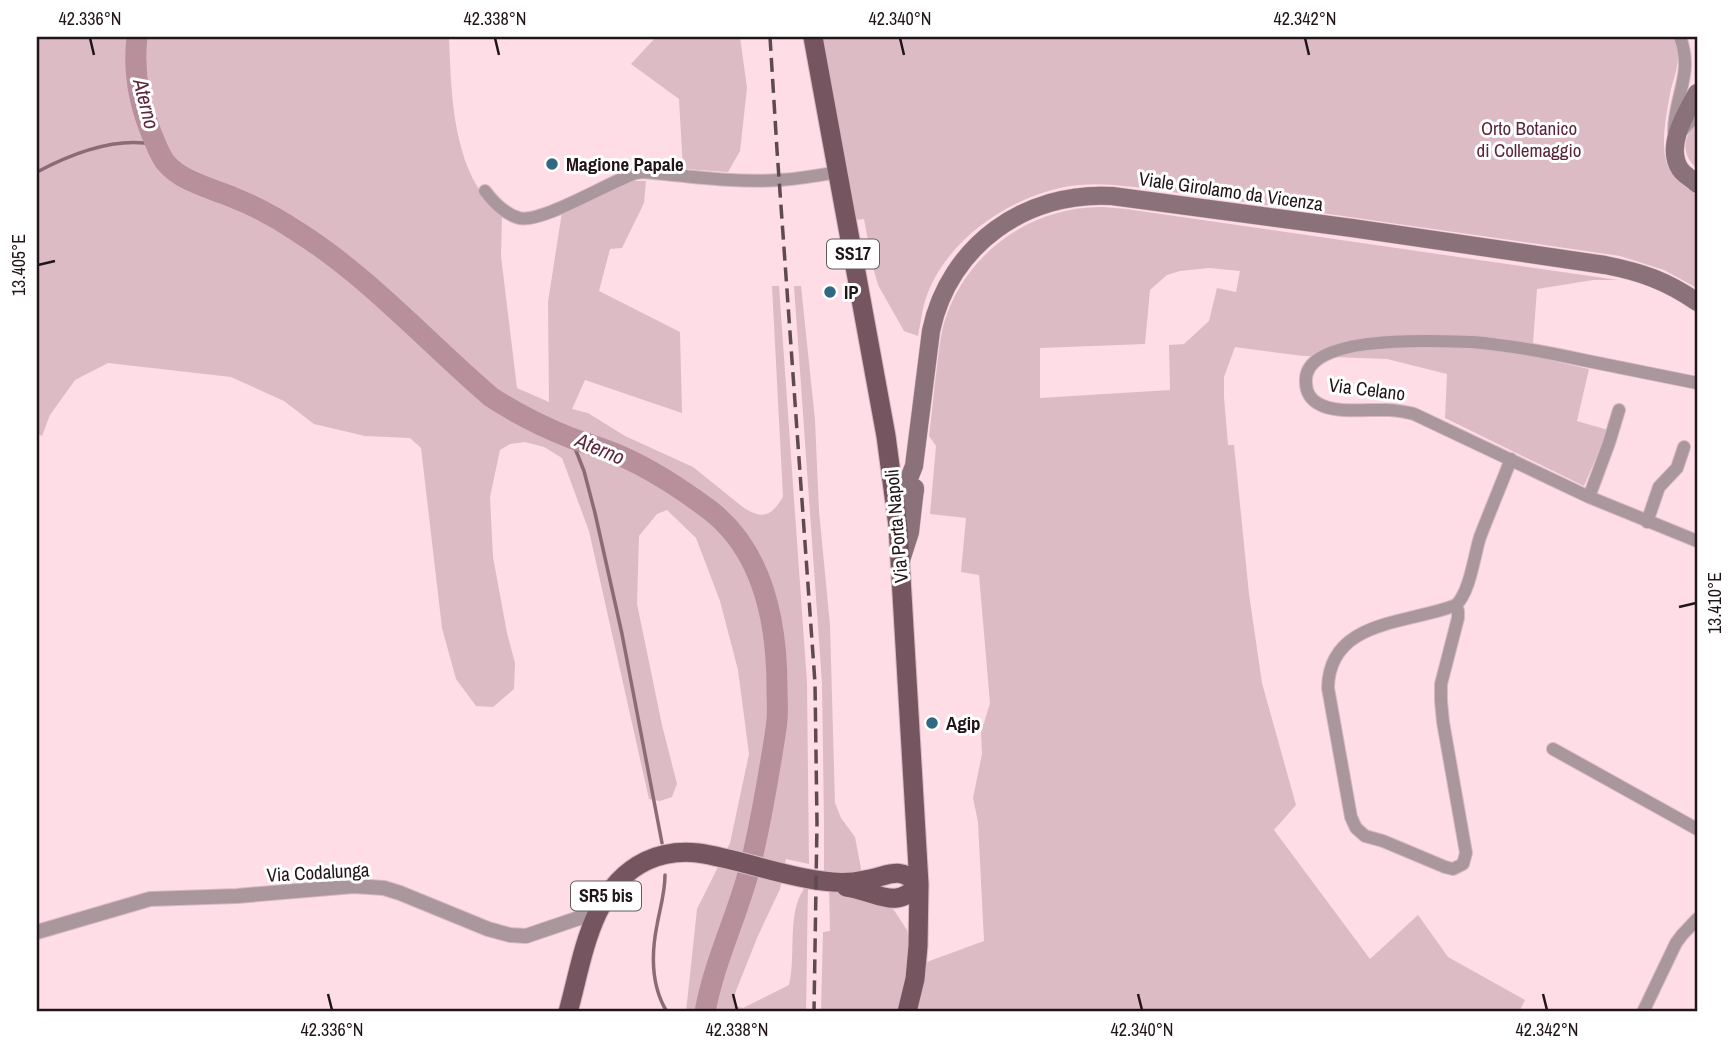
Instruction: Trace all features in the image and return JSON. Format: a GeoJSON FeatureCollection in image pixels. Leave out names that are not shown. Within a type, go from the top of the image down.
{"type":"FeatureCollection","features":[{"type":"Feature","properties":{"kind":"main road","name":"Via Porta Napoli"},"geometry":{"type":"LineString","coordinates":[[813,37],[838,172],[906,480],[895,495],[919,884]]}},
{"type":"Feature","properties":{"kind":"main road"},"geometry":{"type":"LineString","coordinates":[[1697,93],[1677,140],[1676,154],[1679,167],[1697,184]]}},
{"type":"Feature","properties":{"kind":"main road","name":"Viale Girolamo da Vicenza"},"geometry":{"type":"LineString","coordinates":[[901,560],[910,532],[906,480],[918,446],[930,331],[938,303],[949,279],[968,254],[998,229],[1028,211],[1065,199],[1098,195],[1187,205],[1605,265],[1659,279],[1697,302]]}},
{"type":"Feature","properties":{"kind":"main road"},"geometry":{"type":"LineString","coordinates":[[884,875],[901,860],[916,828]]}},
{"type":"Feature","properties":{"kind":"main road","name":"SR5 bis"},"geometry":{"type":"LineString","coordinates":[[568,1012],[594,919],[610,890],[630,871],[669,853],[713,856],[816,883],[860,889],[895,899],[911,893],[919,884],[902,873],[838,883],[777,872]]}},
{"type":"Feature","properties":{"kind":"main road","name":"SS17"},"geometry":{"type":"LineString","coordinates":[[907,1012],[915,979],[919,884]]}},
{"type":"Feature","properties":{"kind":"main road","name":"SR5 bis"},"geometry":{"type":"LineString","coordinates":[[882,896],[895,904],[906,917],[918,946]]}},
{"type":"Feature","properties":{"kind":"street"},"geometry":{"type":"LineString","coordinates":[[1677,140],[1675,115],[1686,63],[1681,37]]}},
{"type":"Feature","properties":{"kind":"street"},"geometry":{"type":"LineString","coordinates":[[1677,140],[1688,124],[1697,118]]}},
{"type":"Feature","properties":{"kind":"street"},"geometry":{"type":"LineString","coordinates":[[485,191],[503,210],[525,219],[586,197],[636,173],[769,181],[838,172]]}},
{"type":"Feature","properties":{"kind":"street","name":"Via Celano"},"geometry":{"type":"LineString","coordinates":[[1697,383],[1521,348],[1450,342],[1384,342],[1348,348],[1312,363],[1305,382],[1312,399],[1324,407],[1391,410],[1414,414],[1589,497],[1697,541]]}},
{"type":"Feature","properties":{"kind":"street"},"geometry":{"type":"LineString","coordinates":[[1589,497],[1619,410]]}},
{"type":"Feature","properties":{"kind":"street"},"geometry":{"type":"LineString","coordinates":[[1647,522],[1659,487],[1677,468],[1684,447]]}},
{"type":"Feature","properties":{"kind":"street"},"geometry":{"type":"LineString","coordinates":[[1456,605],[1459,615],[1440,691],[1466,853],[1463,864],[1453,869],[1383,841],[1366,837],[1356,828],[1351,817],[1328,682],[1336,656],[1357,635],[1456,605],[1460,601],[1480,537],[1511,459]]}},
{"type":"Feature","properties":{"kind":"street"},"geometry":{"type":"LineString","coordinates":[[1553,750],[1697,830]]}},
{"type":"Feature","properties":{"kind":"street","name":"Via Codalunga"},"geometry":{"type":"LineString","coordinates":[[37,932],[150,899],[237,896],[354,886],[384,888],[400,893],[488,929],[510,935],[526,936],[579,918],[594,919]]}},
{"type":"Feature","properties":{"kind":"street"},"geometry":{"type":"LineString","coordinates":[[1643,1012],[1676,943],[1697,919]]}},
{"type":"Feature","properties":{"kind":"green space"},"geometry":{"type":"Polygon","coordinates":[[[37,37],[449,37],[459,140],[473,178],[489,203],[502,215],[501,256],[517,388],[549,402],[548,302],[562,212],[627,181],[646,181],[644,203],[622,248],[610,249],[599,291],[680,332],[682,413],[585,380],[572,409],[588,413],[625,436],[693,467],[744,508],[762,515],[771,512],[783,497],[772,286],[779,286],[807,683],[809,864],[786,859],[780,889],[734,996],[734,1006],[743,1008],[789,985],[796,906],[808,884],[806,1012],[686,1012],[697,909],[730,843],[749,754],[738,670],[720,601],[696,538],[667,510],[657,514],[639,536],[637,604],[677,784],[672,797],[660,801],[649,799],[589,531],[562,458],[544,447],[525,442],[510,444],[500,450],[490,497],[493,557],[515,663],[514,689],[493,707],[476,706],[456,679],[442,628],[421,448],[410,438],[365,436],[314,424],[284,401],[231,377],[108,363],[75,380],[50,415],[42,436],[37,434],[37,37]]]}},
{"type":"Feature","properties":{"kind":"green space"},"geometry":{"type":"Polygon","coordinates":[[[656,37],[740,37],[747,88],[740,151],[728,172],[683,169],[679,99],[631,64],[656,37]]]}},
{"type":"Feature","properties":{"kind":"green space","name":"Orto Botanico di Collemaggio"},"geometry":{"type":"Polygon","coordinates":[[[820,37],[1672,37],[1677,49],[1678,63],[1671,89],[1664,142],[1666,162],[1673,174],[1697,196],[1697,288],[1664,270],[1620,256],[1170,192],[1088,184],[1064,187],[1021,201],[1001,212],[965,239],[949,256],[937,275],[925,300],[918,336],[904,331],[878,285],[864,219],[855,220],[820,37]]]}},
{"type":"Feature","properties":{"kind":"green space"},"geometry":{"type":"Polygon","coordinates":[[[1697,123],[1697,169],[1688,158],[1685,146],[1688,134],[1697,123]]]}},
{"type":"Feature","properties":{"kind":"green space"},"geometry":{"type":"Polygon","coordinates":[[[1076,209],[1126,209],[1618,280],[1593,280],[1537,289],[1532,356],[1589,369],[1577,421],[1608,430],[1584,486],[1445,418],[1447,374],[1387,359],[1303,356],[1235,347],[1224,377],[1228,445],[1234,445],[1249,594],[1262,683],[1296,805],[1274,830],[1370,959],[1418,915],[1448,957],[1525,1000],[1519,1012],[914,1012],[924,963],[984,941],[978,822],[973,798],[982,754],[981,733],[990,703],[979,575],[961,572],[966,518],[930,514],[936,446],[929,436],[944,323],[954,298],[968,275],[1004,238],[1051,215],[1076,209]],[[1209,268],[1167,275],[1150,290],[1145,344],[1040,348],[1040,398],[1170,390],[1169,345],[1184,344],[1209,321],[1217,288],[1236,292],[1240,271],[1209,268]]]}},
{"type":"Feature","properties":{"kind":"green space"},"geometry":{"type":"Polygon","coordinates":[[[794,286],[801,286],[815,420],[819,511],[830,625],[835,803],[841,818],[855,837],[862,874],[894,910],[907,930],[909,961],[898,1012],[821,1012],[823,932],[830,931],[829,888],[824,887],[822,683],[794,286]]]}},
{"type":"Feature","properties":{"kind":"waterway","name":"Aterno"},"geometry":{"type":"LineString","coordinates":[[137,37],[138,87],[144,111],[160,153],[173,170],[197,184],[257,208],[298,232],[373,289],[491,397],[540,425],[621,456],[656,474],[711,511],[729,528],[744,548],[764,592],[770,615],[776,664],[777,720],[753,855],[705,1012]]}},
{"type":"Feature","properties":{"kind":"waterway"},"geometry":{"type":"LineString","coordinates":[[37,172],[95,148],[126,143],[156,145]]}},
{"type":"Feature","properties":{"kind":"waterway"},"geometry":{"type":"LineString","coordinates":[[571,438],[584,471],[595,513],[622,634],[662,843]]}},
{"type":"Feature","properties":{"kind":"waterway"},"geometry":{"type":"LineString","coordinates":[[665,875],[653,959],[655,981],[667,1012]]}},
{"type":"Feature","properties":{"kind":"railway"},"geometry":{"type":"LineString","coordinates":[[770,37],[815,683],[817,823],[814,1012]]}},
{"type":"Feature","properties":{"kind":"place","name":"Magione Papale"},"geometry":{"type":"Point","coordinates":[552,164]}},
{"type":"Feature","properties":{"kind":"place","name":"IP"},"geometry":{"type":"Point","coordinates":[830,292]}},
{"type":"Feature","properties":{"kind":"place","name":"Agip"},"geometry":{"type":"Point","coordinates":[932,723]}}]}
